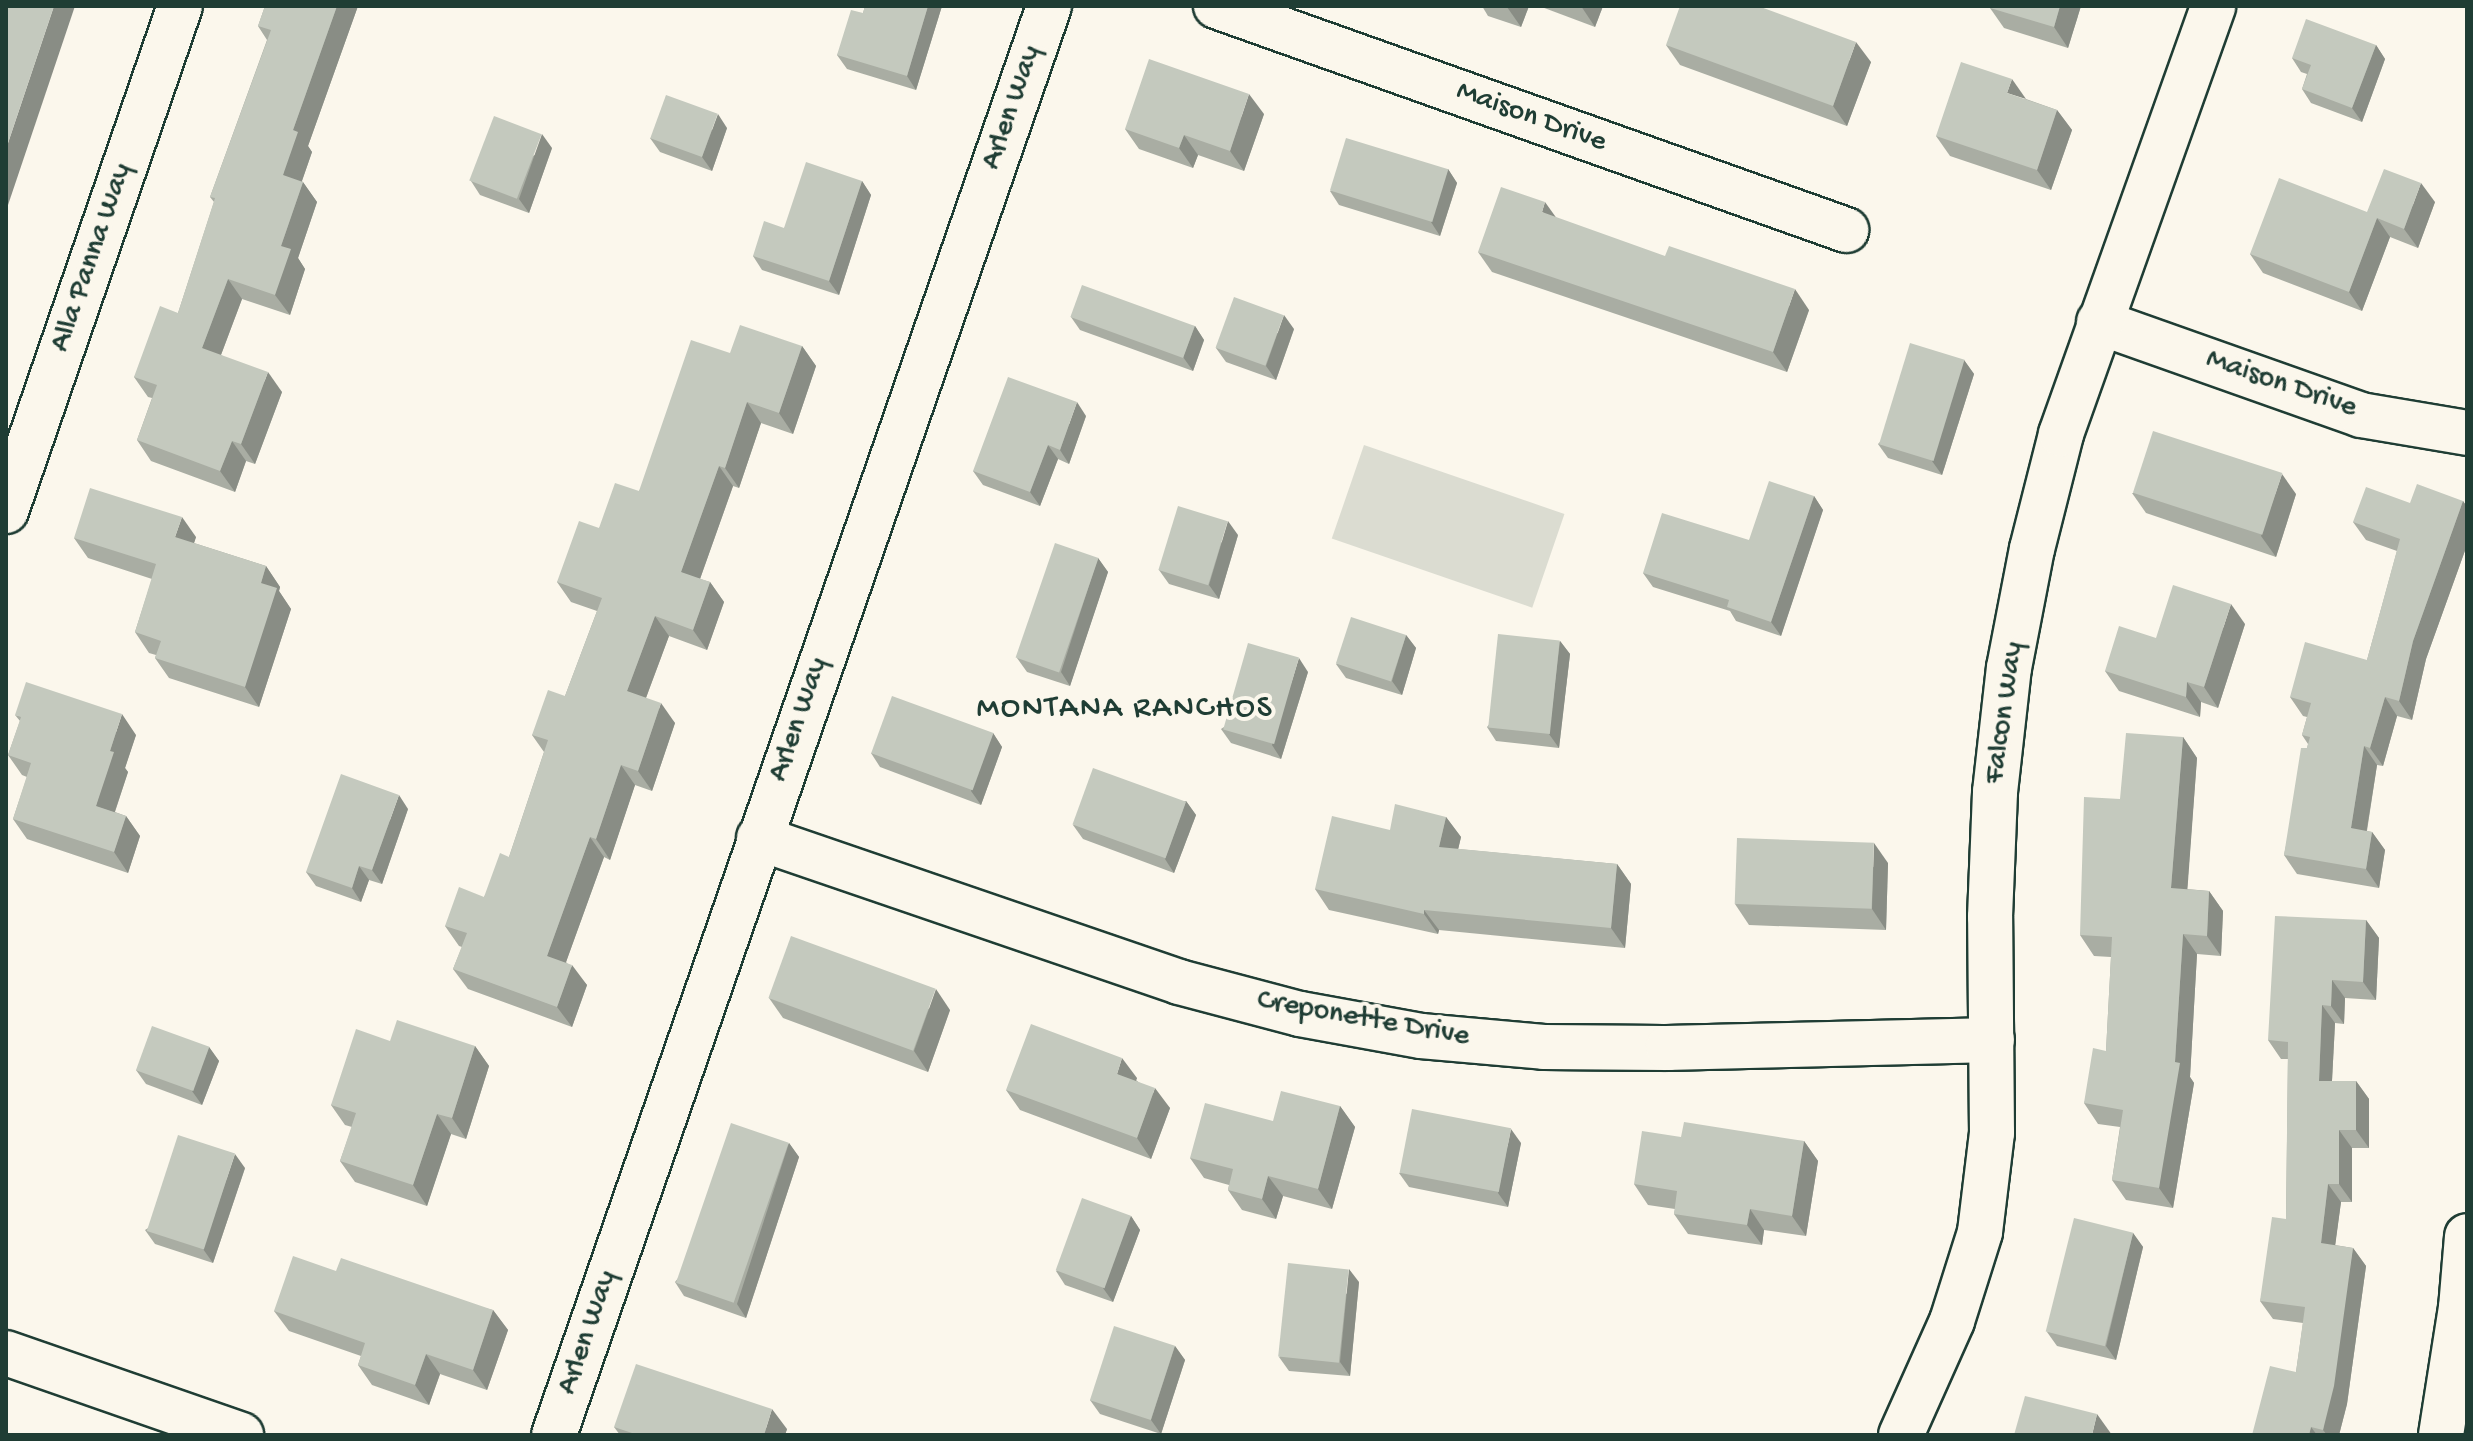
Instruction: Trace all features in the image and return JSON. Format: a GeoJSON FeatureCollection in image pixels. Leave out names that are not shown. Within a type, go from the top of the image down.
{"type":"FeatureCollection","features":[{"type":"Feature","properties":{"kind":"street","name":"Alla Panna Way"},"geometry":{"type":"LineString","coordinates":[[6,511],[180,6]]}},
{"type":"Feature","properties":{"kind":"street","name":"Arlen Way"},"geometry":{"type":"LineString","coordinates":[[554,1435],[1049,6]]}},
{"type":"Feature","properties":{"kind":"street","name":"Maison Drive"},"geometry":{"type":"LineString","coordinates":[[1216,6],[1846,230]]}},
{"type":"Feature","properties":{"kind":"street","name":"Falcon Way"},"geometry":{"type":"LineString","coordinates":[[1901,1435],[1952,1321],[1980,1232],[1992,1133],[1990,917],[1995,792],[2009,668],[2032,549],[2061,434],[2213,6]]}},
{"type":"Feature","properties":{"kind":"street","name":"Maison Drive"},"geometry":{"type":"LineString","coordinates":[[2099,322],[2361,415],[2467,433]]}},
{"type":"Feature","properties":{"kind":"street","name":"Creponette Drive"},"geometry":{"type":"LineString","coordinates":[[759,838],[1179,982],[1300,1014],[1421,1036],[1575,1047],[1992,1040]]}},
{"type":"Feature","properties":{"kind":"street"},"geometry":{"type":"LineString","coordinates":[[2441,1435],[2464,1308],[2467,1236]]}},
{"type":"Feature","properties":{"kind":"street"},"geometry":{"type":"LineString","coordinates":[[6,1353],[241,1435]]}},
{"type":"Feature","properties":{"kind":"shaded area"},"geometry":{"type":"Polygon","coordinates":[[[1364,445],[1564,514],[1532,608],[1332,539],[1364,445]]]}},
{"type":"Feature","properties":{"kind":"building"},"geometry":{"type":"Polygon","coordinates":[[[6,6],[54,6],[6,149],[6,6]]]}},
{"type":"Feature","properties":{"kind":"building"},"geometry":{"type":"Polygon","coordinates":[[[265,6],[337,6],[293,130],[298,132],[283,175],[303,182],[281,246],[291,249],[275,295],[228,279],[202,348],[268,372],[241,444],[232,441],[220,471],[137,440],[157,385],[134,377],[160,306],[178,313],[215,198],[210,197],[271,30],[258,26],[265,6]]]}},
{"type":"Feature","properties":{"kind":"building"},"geometry":{"type":"Polygon","coordinates":[[[865,6],[928,6],[907,76],[837,55],[851,10],[863,13],[865,6]]]}},
{"type":"Feature","properties":{"kind":"building"},"geometry":{"type":"Polygon","coordinates":[[[1680,6],[1758,6],[1856,42],[1833,106],[1666,45],[1680,6]]]}},
{"type":"Feature","properties":{"kind":"building"},"geometry":{"type":"Polygon","coordinates":[[[1990,6],[2060,6],[2054,27],[1990,6]]]}},
{"type":"Feature","properties":{"kind":"building"},"geometry":{"type":"Polygon","coordinates":[[[2306,19],[2376,45],[2352,108],[2302,89],[2311,65],[2292,58],[2306,19]]]}},
{"type":"Feature","properties":{"kind":"building"},"geometry":{"type":"Polygon","coordinates":[[[1149,59],[1249,94],[1230,151],[1184,135],[1179,148],[1125,129],[1149,59]]]}},
{"type":"Feature","properties":{"kind":"building"},"geometry":{"type":"Polygon","coordinates":[[[1961,62],[2012,79],[2007,93],[2057,110],[2037,170],[1936,136],[1961,62]]]}},
{"type":"Feature","properties":{"kind":"building"},"geometry":{"type":"Polygon","coordinates":[[[666,95],[718,114],[702,157],[650,138],[666,95]]]}},
{"type":"Feature","properties":{"kind":"building"},"geometry":{"type":"Polygon","coordinates":[[[494,116],[542,134],[517,199],[469,180],[494,116]]]}},
{"type":"Feature","properties":{"kind":"building"},"geometry":{"type":"Polygon","coordinates":[[[1346,138],[1448,169],[1432,222],[1330,191],[1346,138]]]}},
{"type":"Feature","properties":{"kind":"building"},"geometry":{"type":"Polygon","coordinates":[[[806,162],[862,181],[829,281],[753,256],[764,221],[784,228],[806,162]]]}},
{"type":"Feature","properties":{"kind":"building"},"geometry":{"type":"Polygon","coordinates":[[[2384,169],[2421,183],[2404,229],[2377,218],[2349,292],[2250,254],[2279,178],[2367,212],[2384,169]]]}},
{"type":"Feature","properties":{"kind":"building"},"geometry":{"type":"Polygon","coordinates":[[[1501,187],[1545,202],[1542,212],[1665,256],[1669,246],[1795,289],[1773,352],[1478,252],[1501,187]]]}},
{"type":"Feature","properties":{"kind":"building"},"geometry":{"type":"Polygon","coordinates":[[[1082,285],[1195,326],[1183,358],[1070,317],[1082,285]]]}},
{"type":"Feature","properties":{"kind":"building"},"geometry":{"type":"Polygon","coordinates":[[[1234,297],[1284,315],[1265,366],[1216,348],[1234,297]]]}},
{"type":"Feature","properties":{"kind":"building"},"geometry":{"type":"Polygon","coordinates":[[[740,325],[802,346],[779,413],[747,402],[725,468],[719,466],[681,572],[710,582],[693,630],[655,616],[627,691],[661,703],[638,771],[621,765],[596,839],[590,837],[547,956],[572,965],[557,1007],[453,969],[467,933],[445,926],[459,887],[484,897],[500,853],[509,857],[548,740],[532,735],[548,690],[565,696],[602,598],[557,582],[579,521],[599,528],[615,483],[639,491],[691,340],[730,353],[740,325]]]}},
{"type":"Feature","properties":{"kind":"building"},"geometry":{"type":"Polygon","coordinates":[[[1910,343],[1965,360],[1934,461],[1879,444],[1910,343]]]}},
{"type":"Feature","properties":{"kind":"building"},"geometry":{"type":"Polygon","coordinates":[[[1008,377],[1077,402],[1060,450],[1048,445],[1030,492],[973,471],[1008,377]]]}},
{"type":"Feature","properties":{"kind":"building"},"geometry":{"type":"Polygon","coordinates":[[[2153,431],[2282,473],[2262,535],[2133,493],[2153,431]]]}},
{"type":"Feature","properties":{"kind":"building"},"geometry":{"type":"Polygon","coordinates":[[[1769,481],[1814,496],[1771,622],[1727,607],[1729,600],[1643,573],[1662,513],[1749,540],[1769,481]]]}},
{"type":"Feature","properties":{"kind":"building"},"geometry":{"type":"Polygon","coordinates":[[[2417,484],[2463,501],[2413,641],[2399,701],[2385,697],[2370,748],[2364,746],[2351,828],[2372,832],[2366,869],[2284,855],[2301,748],[2307,748],[2310,737],[2302,735],[2311,703],[2290,697],[2305,642],[2367,660],[2400,539],[2353,522],[2366,487],[2410,503],[2417,484]]]}},
{"type":"Feature","properties":{"kind":"building"},"geometry":{"type":"Polygon","coordinates":[[[90,488],[182,517],[175,537],[266,566],[261,583],[277,588],[245,687],[155,658],[161,641],[135,632],[156,564],[74,538],[90,488]]]}},
{"type":"Feature","properties":{"kind":"building"},"geometry":{"type":"Polygon","coordinates":[[[1178,506],[1228,521],[1208,585],[1158,570],[1178,506]]]}},
{"type":"Feature","properties":{"kind":"building"},"geometry":{"type":"Polygon","coordinates":[[[1055,543],[1098,558],[1059,672],[1016,657],[1055,543]]]}},
{"type":"Feature","properties":{"kind":"building"},"geometry":{"type":"Polygon","coordinates":[[[2173,585],[2231,604],[2204,687],[2187,682],[2186,697],[2105,671],[2119,626],[2156,638],[2173,585]]]}},
{"type":"Feature","properties":{"kind":"building"},"geometry":{"type":"Polygon","coordinates":[[[1351,617],[1406,635],[1391,682],[1336,664],[1351,617]]]}},
{"type":"Feature","properties":{"kind":"building"},"geometry":{"type":"Polygon","coordinates":[[[1498,634],[1560,640],[1550,734],[1488,727],[1498,634]]]}},
{"type":"Feature","properties":{"kind":"building"},"geometry":{"type":"Polygon","coordinates":[[[1248,643],[1299,658],[1274,744],[1223,730],[1248,643]]]}},
{"type":"Feature","properties":{"kind":"building"},"geometry":{"type":"Polygon","coordinates":[[[26,682],[122,714],[110,751],[114,752],[96,806],[126,816],[114,852],[13,819],[31,763],[8,755],[21,717],[15,715],[26,682]]]}},
{"type":"Feature","properties":{"kind":"building"},"geometry":{"type":"Polygon","coordinates":[[[892,696],[993,733],[973,790],[871,753],[892,696]]]}},
{"type":"Feature","properties":{"kind":"building"},"geometry":{"type":"Polygon","coordinates":[[[2126,733],[2183,737],[2171,888],[2209,891],[2207,936],[2183,934],[2175,1062],[2180,1063],[2159,1188],[2112,1180],[2123,1110],[2084,1103],[2093,1048],[2106,1051],[2112,937],[2080,935],[2084,797],[2120,799],[2126,733]]]}},
{"type":"Feature","properties":{"kind":"building"},"geometry":{"type":"Polygon","coordinates":[[[1093,768],[1186,802],[1166,858],[1072,824],[1093,768]]]}},
{"type":"Feature","properties":{"kind":"building"},"geometry":{"type":"Polygon","coordinates":[[[341,774],[399,795],[372,870],[359,866],[352,888],[306,872],[341,774]]]}},
{"type":"Feature","properties":{"kind":"building"},"geometry":{"type":"Polygon","coordinates":[[[1395,804],[1446,817],[1439,847],[1617,864],[1611,928],[1424,910],[1424,914],[1315,889],[1332,816],[1390,830],[1395,804]]]}},
{"type":"Feature","properties":{"kind":"building"},"geometry":{"type":"Polygon","coordinates":[[[1737,838],[1874,843],[1872,909],[1735,904],[1737,838]]]}},
{"type":"Feature","properties":{"kind":"building"},"geometry":{"type":"Polygon","coordinates":[[[2275,916],[2366,920],[2363,982],[2332,980],[2331,1006],[2322,1005],[2319,1081],[2356,1081],[2356,1130],[2339,1130],[2339,1184],[2328,1184],[2321,1243],[2353,1248],[2334,1386],[2323,1430],[2311,1427],[2309,1435],[2252,1435],[2270,1366],[2296,1372],[2305,1307],[2260,1301],[2272,1217],[2286,1219],[2288,1042],[2268,1040],[2275,916]]]}},
{"type":"Feature","properties":{"kind":"building"},"geometry":{"type":"Polygon","coordinates":[[[791,936],[936,989],[913,1051],[768,998],[791,936]]]}},
{"type":"Feature","properties":{"kind":"building"},"geometry":{"type":"Polygon","coordinates":[[[397,1020],[475,1046],[452,1118],[437,1114],[413,1185],[340,1161],[356,1113],[331,1105],[356,1029],[390,1041],[397,1020]]]}},
{"type":"Feature","properties":{"kind":"building"},"geometry":{"type":"Polygon","coordinates":[[[1031,1024],[1122,1058],[1117,1074],[1155,1088],[1137,1138],[1006,1090],[1031,1024]]]}},
{"type":"Feature","properties":{"kind":"building"},"geometry":{"type":"Polygon","coordinates":[[[152,1026],[209,1047],[193,1091],[136,1070],[152,1026]]]}},
{"type":"Feature","properties":{"kind":"building"},"geometry":{"type":"Polygon","coordinates":[[[1281,1091],[1340,1106],[1318,1189],[1268,1176],[1262,1199],[1228,1190],[1233,1169],[1190,1158],[1205,1103],[1273,1121],[1281,1091]]]}},
{"type":"Feature","properties":{"kind":"building"},"geometry":{"type":"Polygon","coordinates":[[[1412,1109],[1511,1128],[1499,1192],[1400,1173],[1412,1109]]]}},
{"type":"Feature","properties":{"kind":"building"},"geometry":{"type":"Polygon","coordinates":[[[1684,1122],[1804,1141],[1792,1216],[1750,1209],[1747,1225],[1674,1214],[1677,1191],[1634,1184],[1642,1131],[1681,1137],[1684,1122]]]}},
{"type":"Feature","properties":{"kind":"building"},"geometry":{"type":"Polygon","coordinates":[[[731,1123],[789,1143],[734,1303],[676,1283],[731,1123]]]}},
{"type":"Feature","properties":{"kind":"building"},"geometry":{"type":"Polygon","coordinates":[[[178,1135],[235,1154],[204,1250],[147,1231],[178,1135]]]}},
{"type":"Feature","properties":{"kind":"building"},"geometry":{"type":"Polygon","coordinates":[[[1082,1198],[1131,1216],[1105,1288],[1056,1270],[1082,1198]]]}},
{"type":"Feature","properties":{"kind":"building"},"geometry":{"type":"Polygon","coordinates":[[[2074,1218],[2133,1233],[2105,1346],[2046,1332],[2074,1218]]]}},
{"type":"Feature","properties":{"kind":"building"},"geometry":{"type":"Polygon","coordinates":[[[293,1256],[336,1271],[341,1258],[493,1310],[473,1370],[426,1354],[415,1385],[358,1365],[365,1343],[274,1311],[293,1256]]]}},
{"type":"Feature","properties":{"kind":"building"},"geometry":{"type":"Polygon","coordinates":[[[1288,1263],[1349,1269],[1339,1363],[1278,1356],[1288,1263]]]}},
{"type":"Feature","properties":{"kind":"building"},"geometry":{"type":"Polygon","coordinates":[[[1114,1326],[1175,1346],[1151,1420],[1090,1400],[1114,1326]]]}},
{"type":"Feature","properties":{"kind":"building"},"geometry":{"type":"Polygon","coordinates":[[[636,1364],[772,1409],[764,1435],[638,1435],[614,1427],[636,1364]]]}},
{"type":"Feature","properties":{"kind":"building"},"geometry":{"type":"Polygon","coordinates":[[[2025,1396],[2097,1414],[2092,1435],[2014,1435],[2025,1396]]]}},
{"type":"Feature","properties":{"kind":"district","name":"MONTANA RANCHOS"},"geometry":{"type":"Point","coordinates":[1125,709]}}]}
